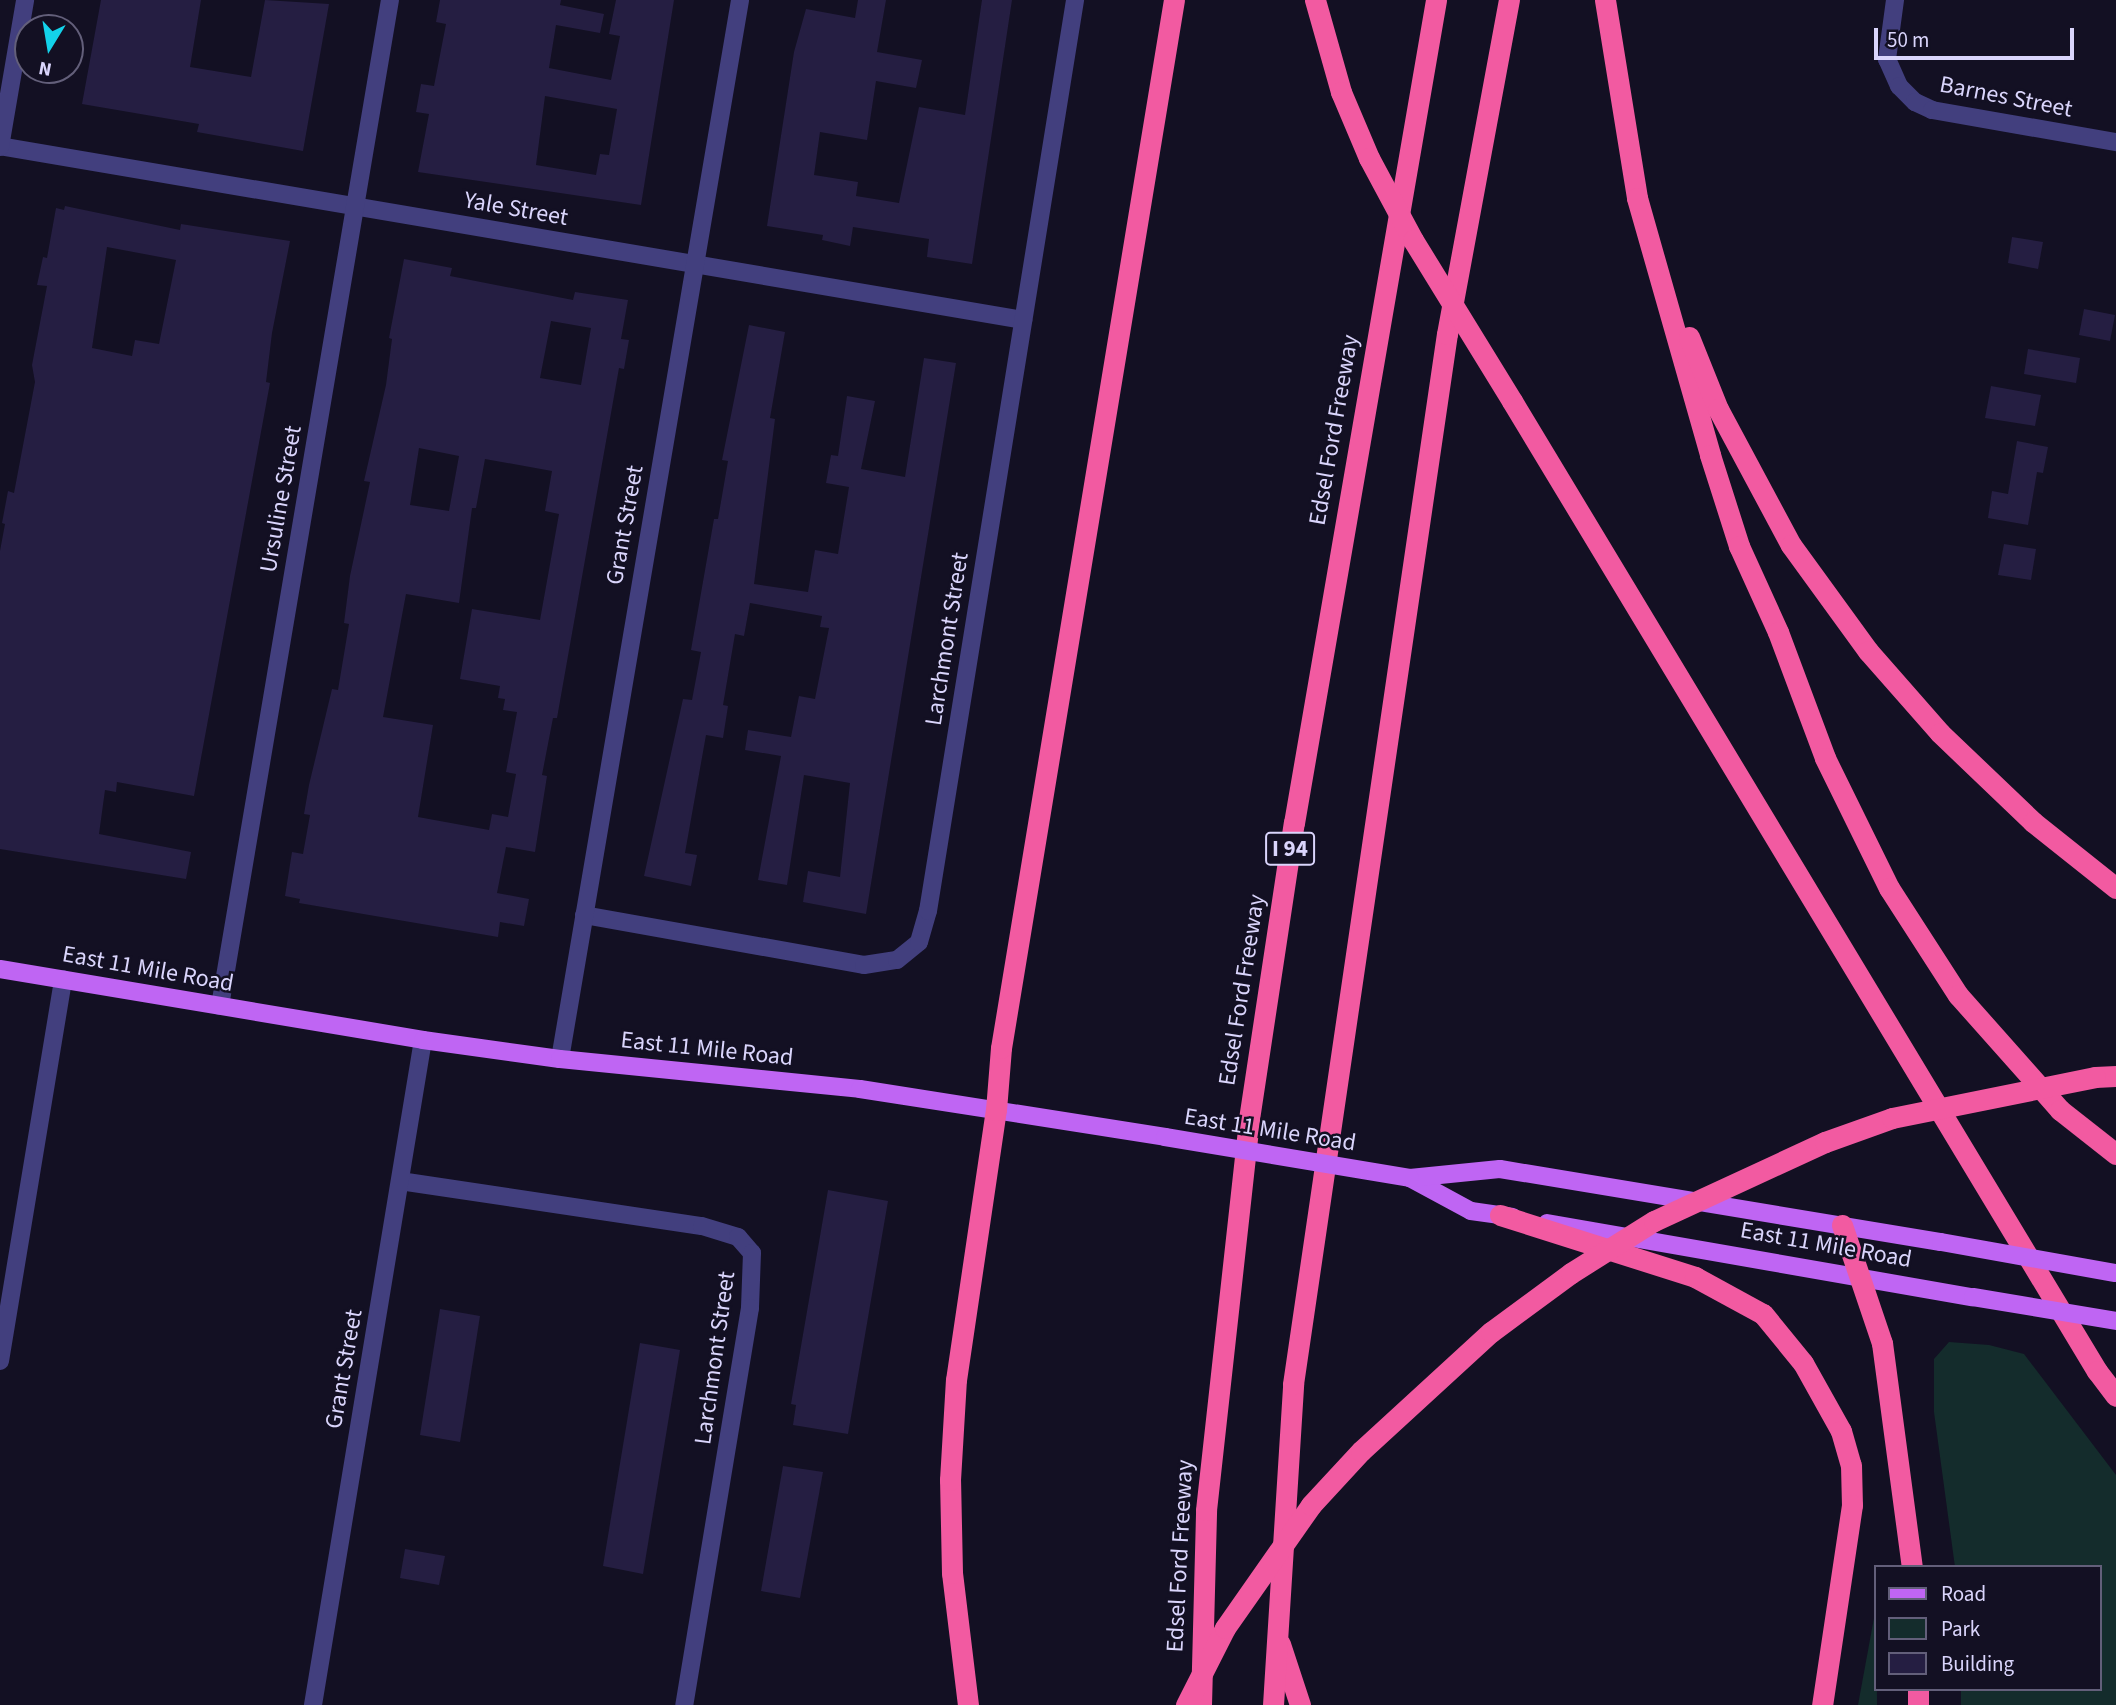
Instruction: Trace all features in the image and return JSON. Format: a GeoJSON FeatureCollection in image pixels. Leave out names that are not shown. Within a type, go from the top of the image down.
{"type":"FeatureCollection","features":[{"type":"Feature","properties":{"kind":"highway"},"geometry":{"type":"LineString","coordinates":[[968,1705],[952,1573],[952,1438],[962,1328],[996,1110],[1001,1048],[1174,0]]}},
{"type":"Feature","properties":{"kind":"highway"},"geometry":{"type":"LineString","coordinates":[[1315,0],[1341,92],[1369,158],[1413,240],[2116,1396]]}},
{"type":"Feature","properties":{"kind":"highway","name":"Edsel Ford Freeway"},"geometry":{"type":"LineString","coordinates":[[1201,1705],[1206,1510],[1249,1119],[1294,823],[1436,0]]}},
{"type":"Feature","properties":{"kind":"highway"},"geometry":{"type":"LineString","coordinates":[[1273,1705],[1275,1629],[1293,1384],[1375,808],[1447,334],[1509,0]]}},
{"type":"Feature","properties":{"kind":"highway"},"geometry":{"type":"LineString","coordinates":[[1605,0],[1620,114],[1649,241],[1738,546],[1778,632],[1825,758],[1889,888],[1958,995],[2001,1048],[2060,1110],[2116,1154]]}},
{"type":"Feature","properties":{"kind":"highway"},"geometry":{"type":"LineString","coordinates":[[1649,241],[1718,409],[1791,545],[1814,577],[1868,651],[1940,733],[2033,822],[2116,888]]}},
{"type":"Feature","properties":{"kind":"highway"},"geometry":{"type":"LineString","coordinates":[[1186,1705],[1225,1628],[1311,1506],[1361,1451],[1491,1332],[1571,1273],[1654,1221],[1825,1142],[1892,1118],[2105,1076]]}},
{"type":"Feature","properties":{"kind":"highway"},"geometry":{"type":"LineString","coordinates":[[1500,1215],[1695,1277],[1763,1314],[1803,1363],[1841,1431],[1851,1465],[1853,1505],[1822,1705]]}},
{"type":"Feature","properties":{"kind":"highway"},"geometry":{"type":"LineString","coordinates":[[1842,1225],[1882,1343],[1912,1565]]}},
{"type":"Feature","properties":{"kind":"highway"},"geometry":{"type":"LineString","coordinates":[[1275,1629],[1300,1705]]}},
{"type":"Feature","properties":{"kind":"main road","name":"East 11 Mile Road"},"geometry":{"type":"LineString","coordinates":[[0,968],[423,1040],[560,1059],[860,1089],[1410,1178],[1500,1169],[2116,1273]]}},
{"type":"Feature","properties":{"kind":"main road","name":"East 11 Mile Road"},"geometry":{"type":"LineString","coordinates":[[1410,1178],[1471,1211],[2116,1321]]}},
{"type":"Feature","properties":{"kind":"street"},"geometry":{"type":"LineString","coordinates":[[0,146],[25,0]]}},
{"type":"Feature","properties":{"kind":"street","name":"Ursuline Street"},"geometry":{"type":"LineString","coordinates":[[220,1006],[390,0]]}},
{"type":"Feature","properties":{"kind":"street","name":"Grant Street"},"geometry":{"type":"LineString","coordinates":[[560,1059],[740,0]]}},
{"type":"Feature","properties":{"kind":"street","name":"Larchmont Street"},"geometry":{"type":"LineString","coordinates":[[584,915],[864,965],[897,960],[919,942],[929,911],[1075,0]]}},
{"type":"Feature","properties":{"kind":"street","name":"Barnes Street"},"geometry":{"type":"LineString","coordinates":[[1895,0],[1887,59],[1899,86],[1915,102],[1932,110],[2116,142]]}},
{"type":"Feature","properties":{"kind":"street","name":"Yale Street"},"geometry":{"type":"LineString","coordinates":[[0,146],[1023,320]]}},
{"type":"Feature","properties":{"kind":"street"},"geometry":{"type":"LineString","coordinates":[[0,1361],[63,979]]}},
{"type":"Feature","properties":{"kind":"street","name":"Grant Street"},"geometry":{"type":"LineString","coordinates":[[313,1705],[423,1040]]}},
{"type":"Feature","properties":{"kind":"street","name":"Larchmont Street"},"geometry":{"type":"LineString","coordinates":[[400,1181],[702,1226],[738,1237],[752,1253],[750,1308],[684,1705]]}},
{"type":"Feature","properties":{"kind":"green space"},"geometry":{"type":"Polygon","coordinates":[[[1949,1342],[1989,1345],[2024,1354],[2116,1475],[2116,1705],[1961,1705],[1961,1691],[2102,1691],[2102,1565],[1955,1565],[1934,1412],[1934,1359],[1949,1342]]]}},
{"type":"Feature","properties":{"kind":"green space"},"geometry":{"type":"Polygon","coordinates":[[[1874,1618],[1874,1691],[1877,1691],[1877,1705],[1858,1705],[1874,1618]]]}},
{"type":"Feature","properties":{"kind":"building"},"geometry":{"type":"Polygon","coordinates":[[[101,0],[201,0],[190,67],[251,77],[265,0],[329,4],[303,151],[197,132],[199,124],[82,104],[101,0]]]}},
{"type":"Feature","properties":{"kind":"building"},"geometry":{"type":"Polygon","coordinates":[[[440,0],[561,0],[560,5],[604,14],[600,33],[556,25],[549,68],[611,80],[620,36],[609,34],[616,0],[674,0],[641,205],[418,172],[429,114],[416,112],[421,84],[434,86],[446,24],[436,22],[440,0]],[[545,96],[536,165],[596,175],[600,154],[609,155],[617,109],[545,96]]]}},
{"type":"Feature","properties":{"kind":"building"},"geometry":{"type":"Polygon","coordinates":[[[858,0],[886,0],[877,52],[922,60],[916,88],[876,81],[867,140],[820,132],[814,175],[858,182],[856,196],[899,203],[919,107],[965,115],[982,0],[1012,0],[972,264],[927,257],[929,239],[853,227],[850,246],[822,240],[823,235],[767,226],[794,52],[806,9],[855,18],[858,0]]]}},
{"type":"Feature","properties":{"kind":"building"},"geometry":{"type":"Polygon","coordinates":[[[65,206],[180,230],[181,224],[290,241],[272,333],[266,382],[270,383],[194,796],[117,782],[116,792],[105,790],[99,834],[191,852],[186,879],[0,849],[0,551],[5,524],[2,523],[8,491],[14,493],[35,382],[32,365],[47,286],[37,285],[43,257],[47,258],[56,208],[64,210],[65,206]],[[107,247],[92,348],[132,356],[135,340],[159,344],[176,260],[107,247]]]}},
{"type":"Feature","properties":{"kind":"building"},"geometry":{"type":"Polygon","coordinates":[[[2012,237],[2043,242],[2038,269],[2008,263],[2012,237]]]}},
{"type":"Feature","properties":{"kind":"building"},"geometry":{"type":"Polygon","coordinates":[[[404,259],[452,268],[450,276],[573,300],[575,292],[628,300],[621,339],[629,340],[624,369],[619,368],[557,718],[553,718],[542,775],[547,776],[535,852],[506,847],[497,893],[529,899],[524,926],[500,922],[498,937],[299,903],[300,899],[285,896],[292,852],[303,854],[310,815],[304,814],[309,785],[332,689],[338,690],[349,624],[344,623],[350,576],[370,482],[364,481],[386,385],[392,339],[389,338],[404,259]],[[551,321],[540,378],[581,385],[591,328],[551,321]],[[419,448],[410,505],[449,511],[459,456],[419,448]],[[485,459],[476,508],[472,508],[459,603],[406,594],[383,717],[433,725],[418,817],[489,830],[492,814],[508,817],[516,774],[506,772],[517,712],[503,710],[505,699],[498,698],[500,686],[460,679],[472,609],[540,620],[559,514],[545,511],[552,471],[485,459]]]}},
{"type":"Feature","properties":{"kind":"building"},"geometry":{"type":"Polygon","coordinates":[[[2084,309],[2115,315],[2110,341],[2079,335],[2084,309]]]}},
{"type":"Feature","properties":{"kind":"building"},"geometry":{"type":"Polygon","coordinates":[[[749,325],[785,332],[770,418],[775,419],[754,584],[808,592],[815,550],[838,554],[849,487],[826,483],[831,455],[838,456],[847,396],[875,401],[861,469],[905,477],[924,358],[956,363],[866,914],[803,902],[808,871],[840,877],[850,783],[804,775],[787,885],[758,880],[781,756],[745,750],[748,730],[791,737],[799,696],[815,699],[829,628],[820,627],[822,616],[750,603],[744,636],[735,634],[723,705],[728,706],[723,738],[706,735],[685,853],[697,855],[691,886],[644,876],[683,699],[692,700],[701,652],[691,650],[714,519],[718,519],[728,461],[722,460],[749,325]]]}},
{"type":"Feature","properties":{"kind":"building"},"geometry":{"type":"Polygon","coordinates":[[[2028,349],[2080,358],[2076,383],[2024,374],[2028,349]]]}},
{"type":"Feature","properties":{"kind":"building"},"geometry":{"type":"Polygon","coordinates":[[[1991,386],[2041,395],[2035,426],[1985,418],[1991,386]]]}},
{"type":"Feature","properties":{"kind":"building"},"geometry":{"type":"Polygon","coordinates":[[[2017,441],[2048,447],[2043,473],[2037,472],[2028,525],[1988,518],[1992,491],[2008,494],[2017,441]]]}},
{"type":"Feature","properties":{"kind":"building"},"geometry":{"type":"Polygon","coordinates":[[[2004,544],[2036,549],[2031,580],[1998,575],[2004,544]]]}},
{"type":"Feature","properties":{"kind":"building"},"geometry":{"type":"Polygon","coordinates":[[[828,1190],[888,1201],[848,1434],[793,1425],[796,1405],[791,1404],[828,1190]]]}},
{"type":"Feature","properties":{"kind":"building"},"geometry":{"type":"Polygon","coordinates":[[[440,1309],[480,1316],[460,1442],[420,1435],[440,1309]]]}},
{"type":"Feature","properties":{"kind":"building"},"geometry":{"type":"Polygon","coordinates":[[[640,1343],[680,1350],[643,1574],[603,1566],[640,1343]]]}},
{"type":"Feature","properties":{"kind":"building"},"geometry":{"type":"Polygon","coordinates":[[[783,1466],[823,1472],[800,1598],[761,1591],[783,1466]]]}},
{"type":"Feature","properties":{"kind":"building"},"geometry":{"type":"Polygon","coordinates":[[[405,1549],[445,1556],[439,1585],[400,1578],[405,1549]]]}}]}
